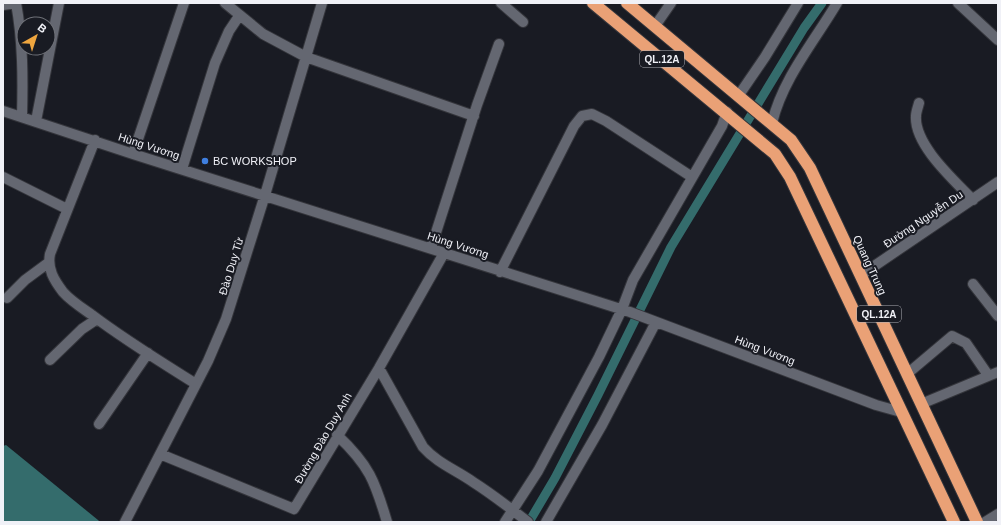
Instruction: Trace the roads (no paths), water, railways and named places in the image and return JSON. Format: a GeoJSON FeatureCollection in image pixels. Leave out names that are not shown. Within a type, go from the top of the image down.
{"type":"FeatureCollection","features":[{"type":"Feature","properties":{"kind":"highway","name":"QL.12A"},"geometry":{"type":"LineString","coordinates":[[593,3],[751,132],[775,154],[790,177],[822,242],[954,522]]}},
{"type":"Feature","properties":{"kind":"highway","name":"QL.12A"},"geometry":{"type":"LineString","coordinates":[[627,3],[768,120]]}},
{"type":"Feature","properties":{"kind":"highway","name":"Quang Trung"},"geometry":{"type":"LineString","coordinates":[[768,120],[791,140],[810,168],[977,522]]}},
{"type":"Feature","properties":{"kind":"highway"},"geometry":{"type":"LineString","coordinates":[[822,242],[841,234]]}},
{"type":"Feature","properties":{"kind":"highway"},"geometry":{"type":"LineString","coordinates":[[902,412],[921,404]]}},
{"type":"Feature","properties":{"kind":"street"},"geometry":{"type":"LineString","coordinates":[[3,5],[16,3],[20,23],[23,75],[22,117]]}},
{"type":"Feature","properties":{"kind":"street"},"geometry":{"type":"LineString","coordinates":[[36,121],[59,3]]}},
{"type":"Feature","properties":{"kind":"street"},"geometry":{"type":"LineString","coordinates":[[133,154],[184,3]]}},
{"type":"Feature","properties":{"kind":"street"},"geometry":{"type":"LineString","coordinates":[[225,3],[239,16],[263,34],[306,57],[474,116]]}},
{"type":"Feature","properties":{"kind":"street","name":"Đào Duy Từ"},"geometry":{"type":"LineString","coordinates":[[125,522],[196,384],[226,319],[265,195],[322,3]]}},
{"type":"Feature","properties":{"kind":"street"},"geometry":{"type":"LineString","coordinates":[[501,3],[523,22]]}},
{"type":"Feature","properties":{"kind":"street"},"geometry":{"type":"LineString","coordinates":[[656,26],[671,3]]}},
{"type":"Feature","properties":{"kind":"street"},"geometry":{"type":"LineString","coordinates":[[742,97],[798,3]]}},
{"type":"Feature","properties":{"kind":"street"},"geometry":{"type":"LineString","coordinates":[[768,120],[776,108],[786,83],[837,3]]}},
{"type":"Feature","properties":{"kind":"street"},"geometry":{"type":"LineString","coordinates":[[958,3],[998,40]]}},
{"type":"Feature","properties":{"kind":"street"},"geometry":{"type":"LineString","coordinates":[[182,169],[215,63],[227,35],[239,16]]}},
{"type":"Feature","properties":{"kind":"street"},"geometry":{"type":"LineString","coordinates":[[431,248],[499,44]]}},
{"type":"Feature","properties":{"kind":"street"},"geometry":{"type":"LineString","coordinates":[[919,103],[916,116],[919,131],[928,150],[973,200]]}},
{"type":"Feature","properties":{"kind":"street","name":"Hùng Vương"},"geometry":{"type":"LineString","coordinates":[[3,111],[95,140],[133,154],[431,248],[500,272],[626,310],[876,405],[902,412]]}},
{"type":"Feature","properties":{"kind":"street"},"geometry":{"type":"LineString","coordinates":[[500,272],[574,126],[582,116],[587,114],[597,116],[692,177]]}},
{"type":"Feature","properties":{"kind":"street"},"geometry":{"type":"LineString","coordinates":[[505,522],[514,511],[538,471],[626,310],[633,280],[728,114]]}},
{"type":"Feature","properties":{"kind":"street"},"geometry":{"type":"LineString","coordinates":[[95,140],[67,209],[48,263],[50,271],[64,293],[97,319],[196,384]]}},
{"type":"Feature","properties":{"kind":"street"},"geometry":{"type":"LineString","coordinates":[[3,177],[67,209]]}},
{"type":"Feature","properties":{"kind":"street","name":"Đường Nguyễn Du"},"geometry":{"type":"LineString","coordinates":[[860,275],[998,182]]}},
{"type":"Feature","properties":{"kind":"street","name":"Đường Đào Duy Anh"},"geometry":{"type":"LineString","coordinates":[[160,454],[294,509],[379,368],[444,253]]}},
{"type":"Feature","properties":{"kind":"street"},"geometry":{"type":"LineString","coordinates":[[8,298],[25,280],[48,263]]}},
{"type":"Feature","properties":{"kind":"street"},"geometry":{"type":"LineString","coordinates":[[973,284],[998,316]]}},
{"type":"Feature","properties":{"kind":"street"},"geometry":{"type":"LineString","coordinates":[[50,360],[82,329],[97,319]]}},
{"type":"Feature","properties":{"kind":"street"},"geometry":{"type":"LineString","coordinates":[[546,522],[602,425],[654,321]]}},
{"type":"Feature","properties":{"kind":"street"},"geometry":{"type":"LineString","coordinates":[[907,374],[952,336],[966,343],[988,375]]}},
{"type":"Feature","properties":{"kind":"street"},"geometry":{"type":"LineString","coordinates":[[99,424],[148,353]]}},
{"type":"Feature","properties":{"kind":"street"},"geometry":{"type":"LineString","coordinates":[[379,368],[426,450],[442,464],[472,481],[528,522]]}},
{"type":"Feature","properties":{"kind":"street"},"geometry":{"type":"LineString","coordinates":[[921,404],[998,372]]}},
{"type":"Feature","properties":{"kind":"street"},"geometry":{"type":"LineString","coordinates":[[338,435],[354,451],[368,470],[375,485],[387,522]]}},
{"type":"Feature","properties":{"kind":"street"},"geometry":{"type":"LineString","coordinates":[[985,522],[998,514]]}},
{"type":"Feature","properties":{"kind":"waterway"},"geometry":{"type":"LineString","coordinates":[[529,522],[555,478],[598,395],[671,247],[804,28],[822,3]]}},
{"type":"Feature","properties":{"kind":"place","name":"BC WORKSHOP"},"geometry":{"type":"Point","coordinates":[205,161]}}]}
